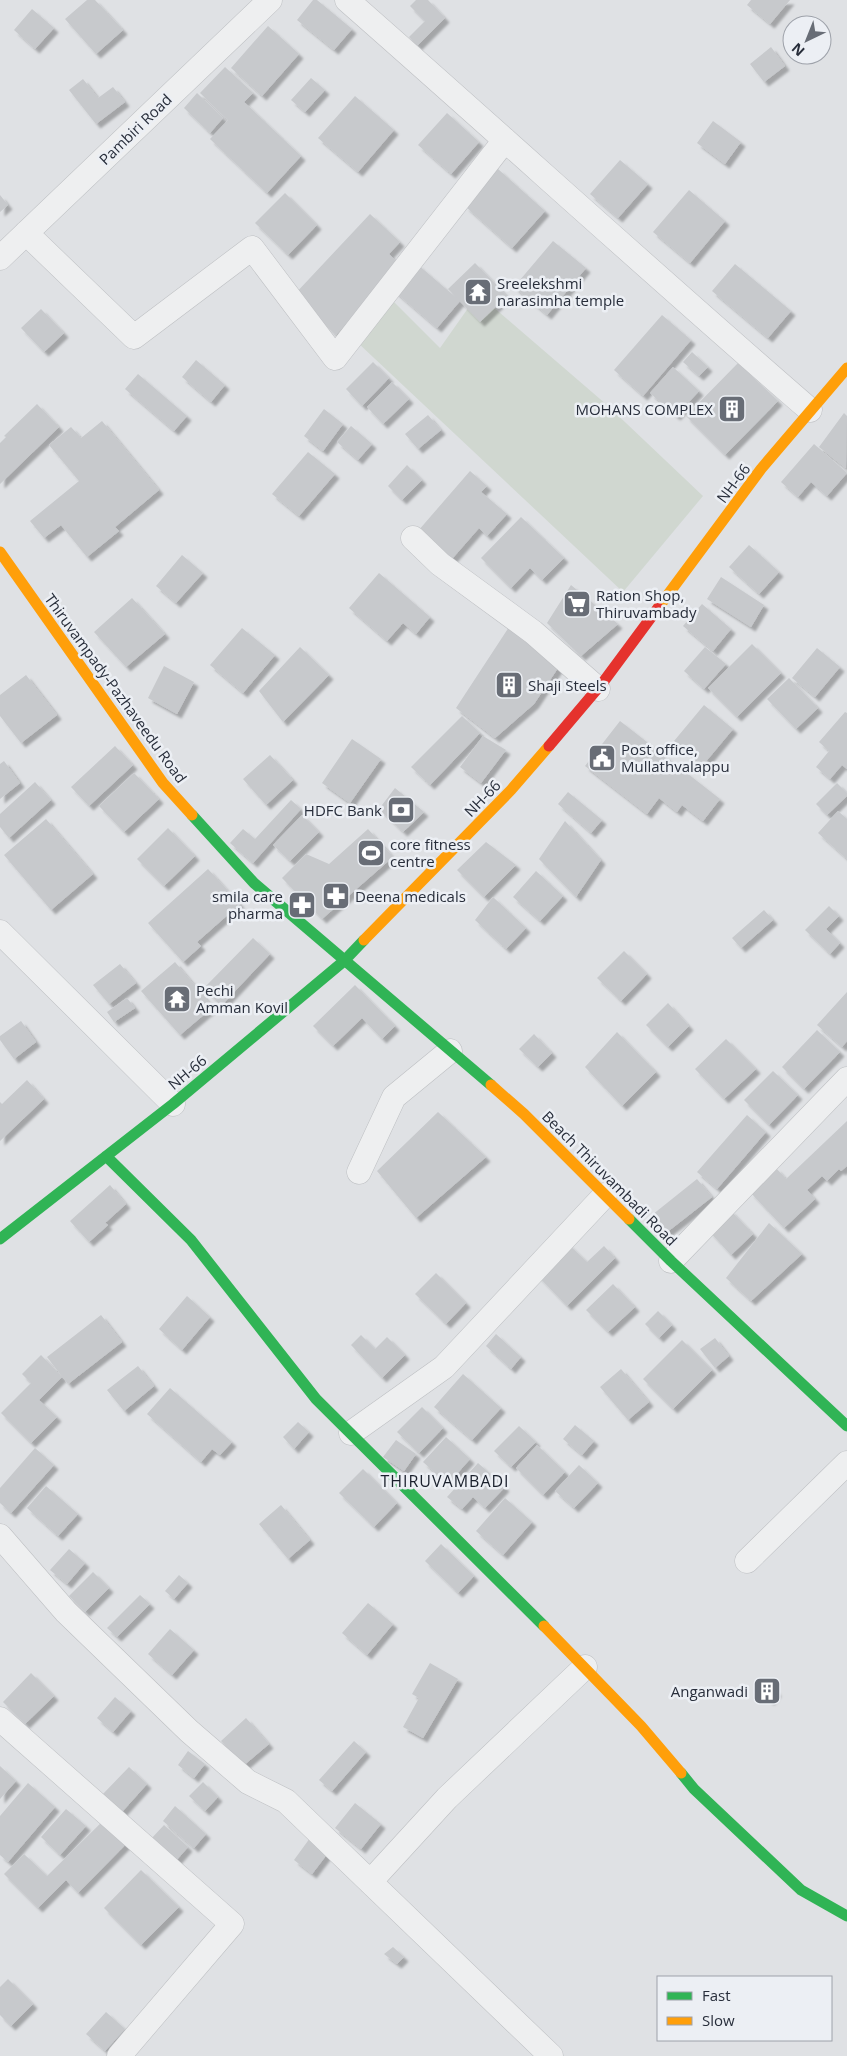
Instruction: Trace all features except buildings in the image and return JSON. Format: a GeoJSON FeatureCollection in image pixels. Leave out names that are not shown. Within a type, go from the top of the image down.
{"type":"FeatureCollection","features":[{"type":"Feature","properties":{"kind":"main road","name":"NH-66"},"geometry":{"type":"LineString","coordinates":[[0,1239],[174,1104],[344,961],[511,790],[598,689],[761,469],[810,410],[845,377]]}},
{"type":"Feature","properties":{"kind":"main road","name":"Thiruvampady-Pazhaveedu Road"},"geometry":{"type":"LineString","coordinates":[[0,552],[164,783],[254,883],[344,961]]}},
{"type":"Feature","properties":{"kind":"main road","name":"Beach Thiruvambadi Road"},"geometry":{"type":"LineString","coordinates":[[344,961],[524,1114],[671,1261],[847,1426]]}},
{"type":"Feature","properties":{"kind":"main road"},"geometry":{"type":"LineString","coordinates":[[106,1156],[191,1240],[316,1399],[585,1667],[641,1726],[694,1789],[801,1890],[847,1916]]}},
{"type":"Feature","properties":{"kind":"street","name":"Pambiri Road"},"geometry":{"type":"LineString","coordinates":[[0,258],[270,0]]}},
{"type":"Feature","properties":{"kind":"street"},"geometry":{"type":"LineString","coordinates":[[347,0],[677,295],[810,410]]}},
{"type":"Feature","properties":{"kind":"street"},"geometry":{"type":"LineString","coordinates":[[26,233],[134,337],[252,248],[334,358],[505,140]]}},
{"type":"Feature","properties":{"kind":"street"},"geometry":{"type":"LineString","coordinates":[[413,538],[440,564],[532,632],[598,689]]}},
{"type":"Feature","properties":{"kind":"street"},"geometry":{"type":"LineString","coordinates":[[0,932],[174,1104]]}},
{"type":"Feature","properties":{"kind":"street"},"geometry":{"type":"LineString","coordinates":[[359,1172],[394,1097],[450,1051]]}},
{"type":"Feature","properties":{"kind":"street"},"geometry":{"type":"LineString","coordinates":[[671,1261],[847,1079]]}},
{"type":"Feature","properties":{"kind":"street"},"geometry":{"type":"LineString","coordinates":[[351,1433],[444,1367],[605,1195]]}},
{"type":"Feature","properties":{"kind":"street"},"geometry":{"type":"LineString","coordinates":[[747,1561],[847,1463]]}},
{"type":"Feature","properties":{"kind":"street"},"geometry":{"type":"LineString","coordinates":[[0,1536],[66,1612],[189,1731],[248,1782],[286,1801],[552,2056]]}},
{"type":"Feature","properties":{"kind":"street"},"geometry":{"type":"LineString","coordinates":[[370,1882],[447,1798],[585,1667]]}},
{"type":"Feature","properties":{"kind":"street"},"geometry":{"type":"LineString","coordinates":[[0,1719],[232,1924],[119,2056]]}},
{"type":"Feature","properties":{"kind":"shaded area"},"geometry":{"type":"Polygon","coordinates":[[[478,294],[607,405],[703,496],[623,592],[357,342],[390,298],[440,348],[478,294]]]}},
{"type":"Feature","properties":{"kind":"traffic: fast"},"geometry":{"type":"LineString","coordinates":[[192,815],[254,883],[491,1085]]}},
{"type":"Feature","properties":{"kind":"traffic: fast"},"geometry":{"type":"LineString","coordinates":[[0,1239],[173,1104],[344,961],[364,940]]}},
{"type":"Feature","properties":{"kind":"traffic: fast"},"geometry":{"type":"LineString","coordinates":[[106,1156],[191,1240],[316,1399],[544,1626]]}},
{"type":"Feature","properties":{"kind":"traffic: fast"},"geometry":{"type":"LineString","coordinates":[[629,1219],[671,1261],[847,1426]]}},
{"type":"Feature","properties":{"kind":"traffic: fast"},"geometry":{"type":"LineString","coordinates":[[681,1773],[694,1789],[801,1890],[847,1916]]}},
{"type":"Feature","properties":{"kind":"traffic: slow"},"geometry":{"type":"LineString","coordinates":[[658,608],[761,469],[847,368]]}},
{"type":"Feature","properties":{"kind":"traffic: slow"},"geometry":{"type":"LineString","coordinates":[[0,552],[163,783],[192,815]]}},
{"type":"Feature","properties":{"kind":"traffic: slow"},"geometry":{"type":"LineString","coordinates":[[364,940],[511,790],[549,746]]}},
{"type":"Feature","properties":{"kind":"traffic: slow"},"geometry":{"type":"LineString","coordinates":[[491,1085],[524,1114],[629,1219]]}},
{"type":"Feature","properties":{"kind":"traffic: slow"},"geometry":{"type":"LineString","coordinates":[[544,1626],[641,1726],[681,1773]]}},
{"type":"Feature","properties":{"kind":"traffic: jam"},"geometry":{"type":"LineString","coordinates":[[549,746],[604,681],[658,608]]}},
{"type":"Feature","properties":{"kind":"place","name":"Sreelekshmi narasimha temple"},"geometry":{"type":"Point","coordinates":[478,292]}},
{"type":"Feature","properties":{"kind":"place","name":"MOHANS COMPLEX"},"geometry":{"type":"Point","coordinates":[732,409]}},
{"type":"Feature","properties":{"kind":"place","name":"Ration Shop, Thiruvambady"},"geometry":{"type":"Point","coordinates":[577,604]}},
{"type":"Feature","properties":{"kind":"place","name":"Shaji Steels"},"geometry":{"type":"Point","coordinates":[509,685]}},
{"type":"Feature","properties":{"kind":"place","name":"Post office, Mullathvalappu"},"geometry":{"type":"Point","coordinates":[602,758]}},
{"type":"Feature","properties":{"kind":"place","name":"HDFC Bank"},"geometry":{"type":"Point","coordinates":[401,810]}},
{"type":"Feature","properties":{"kind":"place","name":"core fitness centre"},"geometry":{"type":"Point","coordinates":[371,853]}},
{"type":"Feature","properties":{"kind":"place","name":"Deena medicals"},"geometry":{"type":"Point","coordinates":[336,896]}},
{"type":"Feature","properties":{"kind":"place","name":"smila care pharma"},"geometry":{"type":"Point","coordinates":[302,905]}},
{"type":"Feature","properties":{"kind":"place","name":"Pechi Amman Kovil"},"geometry":{"type":"Point","coordinates":[177,999]}},
{"type":"Feature","properties":{"kind":"place","name":"Anganwadi"},"geometry":{"type":"Point","coordinates":[767,1691]}},
{"type":"Feature","properties":{"kind":"district","name":"THIRUVAMBADI"},"geometry":{"type":"Point","coordinates":[445,1481]}}]}
